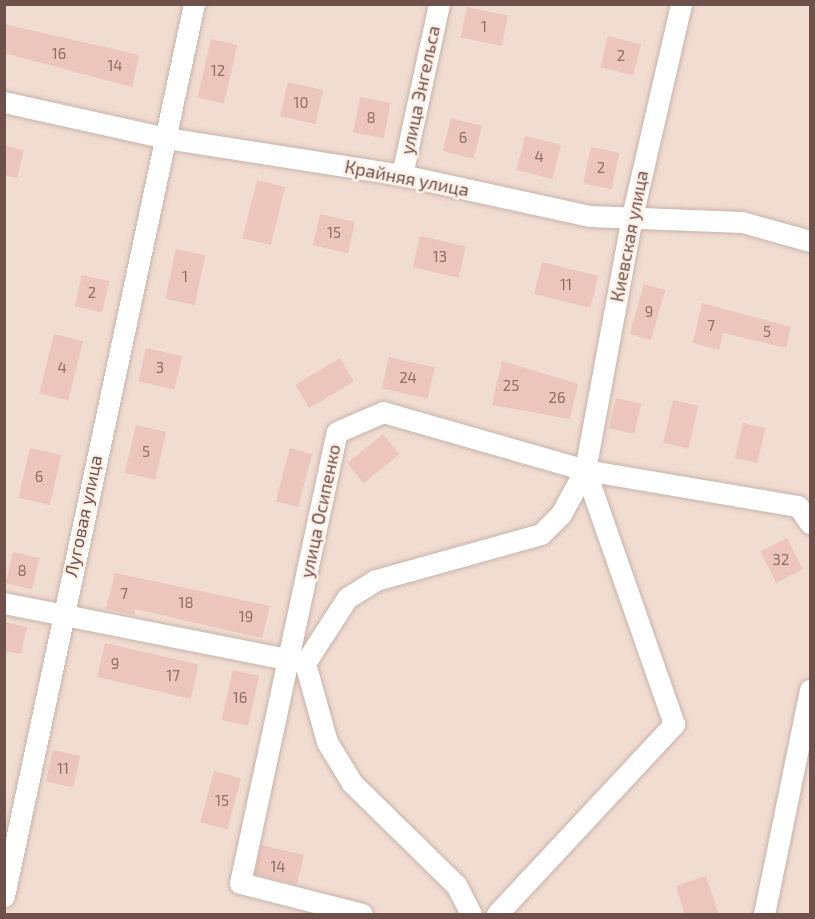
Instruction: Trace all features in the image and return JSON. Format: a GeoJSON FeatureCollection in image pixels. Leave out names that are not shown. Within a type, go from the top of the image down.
{"type":"FeatureCollection","features":[{"type":"Feature","properties":{"kind":"street","name":"Луговая улица"},"geometry":{"type":"LineString","coordinates":[[4,896],[61,616],[194,4]]}},
{"type":"Feature","properties":{"kind":"street","name":"улица Энгельса"},"geometry":{"type":"LineString","coordinates":[[402,175],[439,4]]}},
{"type":"Feature","properties":{"kind":"street","name":"Киевская улица"},"geometry":{"type":"LineString","coordinates":[[585,470],[631,221],[681,4]]}},
{"type":"Feature","properties":{"kind":"street","name":"Крайняя улица"},"geometry":{"type":"LineString","coordinates":[[4,102],[166,138],[402,175],[631,221],[742,222],[810,241]]}},
{"type":"Feature","properties":{"kind":"street","name":"улица Осипенко"},"geometry":{"type":"LineString","coordinates":[[362,915],[240,883],[297,661],[337,432],[383,412],[585,470],[798,506],[810,523]]}},
{"type":"Feature","properties":{"kind":"street"},"geometry":{"type":"LineString","coordinates":[[297,661],[347,598],[376,580],[541,534],[553,526],[585,470]]}},
{"type":"Feature","properties":{"kind":"street"},"geometry":{"type":"LineString","coordinates":[[497,915],[674,724],[585,470]]}},
{"type":"Feature","properties":{"kind":"street"},"geometry":{"type":"LineString","coordinates":[[4,603],[297,661]]}},
{"type":"Feature","properties":{"kind":"street"},"geometry":{"type":"LineString","coordinates":[[297,661],[327,742],[352,783],[460,890],[471,915]]}},
{"type":"Feature","properties":{"kind":"street"},"geometry":{"type":"LineString","coordinates":[[764,915],[810,690]]}},
{"type":"Feature","properties":{"kind":"shaded area"},"geometry":{"type":"Polygon","coordinates":[[[5,5],[810,5],[810,914],[5,914],[5,5]]]}},
{"type":"Feature","properties":{"kind":"building"},"geometry":{"type":"Polygon","coordinates":[[[467,7],[508,16],[502,46],[461,37],[467,7]]]}},
{"type":"Feature","properties":{"kind":"building"},"geometry":{"type":"Polygon","coordinates":[[[4,24],[139,55],[132,87],[4,53],[4,24]]]}},
{"type":"Feature","properties":{"kind":"building"},"geometry":{"type":"Polygon","coordinates":[[[608,36],[641,44],[633,75],[600,67],[608,36]]]}},
{"type":"Feature","properties":{"kind":"building"},"geometry":{"type":"Polygon","coordinates":[[[211,39],[237,45],[224,104],[198,97],[211,39]]]}},
{"type":"Feature","properties":{"kind":"building"},"geometry":{"type":"Polygon","coordinates":[[[288,82],[323,90],[315,124],[280,116],[288,82]]]}},
{"type":"Feature","properties":{"kind":"building"},"geometry":{"type":"Polygon","coordinates":[[[360,97],[390,103],[384,138],[353,132],[360,97]]]}},
{"type":"Feature","properties":{"kind":"building"},"geometry":{"type":"Polygon","coordinates":[[[451,118],[482,126],[474,159],[443,151],[451,118]]]}},
{"type":"Feature","properties":{"kind":"building"},"geometry":{"type":"Polygon","coordinates":[[[525,136],[561,145],[552,179],[517,170],[525,136]]]}},
{"type":"Feature","properties":{"kind":"building"},"geometry":{"type":"Polygon","coordinates":[[[4,145],[24,150],[17,178],[4,175],[4,145]]]}},
{"type":"Feature","properties":{"kind":"building"},"geometry":{"type":"Polygon","coordinates":[[[591,147],[619,153],[612,189],[583,183],[591,147]]]}},
{"type":"Feature","properties":{"kind":"building"},"geometry":{"type":"Polygon","coordinates":[[[257,180],[285,187],[271,245],[242,238],[257,180]]]}},
{"type":"Feature","properties":{"kind":"building"},"geometry":{"type":"Polygon","coordinates":[[[320,214],[355,222],[348,253],[313,245],[320,214]]]}},
{"type":"Feature","properties":{"kind":"building"},"geometry":{"type":"Polygon","coordinates":[[[420,236],[466,247],[459,278],[413,267],[420,236]]]}},
{"type":"Feature","properties":{"kind":"building"},"geometry":{"type":"Polygon","coordinates":[[[176,249],[205,255],[195,305],[165,299],[176,249]]]}},
{"type":"Feature","properties":{"kind":"building"},"geometry":{"type":"Polygon","coordinates":[[[542,262],[598,276],[590,308],[534,294],[542,262]]]}},
{"type":"Feature","properties":{"kind":"building"},"geometry":{"type":"Polygon","coordinates":[[[82,275],[109,281],[102,312],[75,306],[82,275]]]}},
{"type":"Feature","properties":{"kind":"building"},"geometry":{"type":"Polygon","coordinates":[[[644,284],[665,290],[651,340],[630,334],[644,284]]]}},
{"type":"Feature","properties":{"kind":"building"},"geometry":{"type":"Polygon","coordinates":[[[702,303],[791,327],[786,348],[723,333],[719,350],[693,343],[702,303]]]}},
{"type":"Feature","properties":{"kind":"building"},"geometry":{"type":"Polygon","coordinates":[[[54,334],[83,341],[68,400],[39,393],[54,334]]]}},
{"type":"Feature","properties":{"kind":"building"},"geometry":{"type":"Polygon","coordinates":[[[146,348],[182,356],[174,389],[138,381],[146,348]]]}},
{"type":"Feature","properties":{"kind":"building"},"geometry":{"type":"Polygon","coordinates":[[[389,357],[435,368],[428,399],[382,388],[389,357]]]}},
{"type":"Feature","properties":{"kind":"building"},"geometry":{"type":"Polygon","coordinates":[[[340,358],[354,381],[309,408],[295,385],[340,358]]]}},
{"type":"Feature","properties":{"kind":"building"},"geometry":{"type":"Polygon","coordinates":[[[502,361],[578,384],[570,419],[492,405],[502,361]]]}},
{"type":"Feature","properties":{"kind":"building"},"geometry":{"type":"Polygon","coordinates":[[[616,398],[641,404],[634,434],[609,428],[616,398]]]}},
{"type":"Feature","properties":{"kind":"building"},"geometry":{"type":"Polygon","coordinates":[[[673,400],[698,406],[688,449],[663,443],[673,400]]]}},
{"type":"Feature","properties":{"kind":"building"},"geometry":{"type":"Polygon","coordinates":[[[743,423],[765,428],[757,463],[735,458],[743,423]]]}},
{"type":"Feature","properties":{"kind":"building"},"geometry":{"type":"Polygon","coordinates":[[[136,425],[166,432],[155,480],[125,473],[136,425]]]}},
{"type":"Feature","properties":{"kind":"building"},"geometry":{"type":"Polygon","coordinates":[[[383,434],[399,454],[364,483],[347,463],[383,434]]]}},
{"type":"Feature","properties":{"kind":"building"},"geometry":{"type":"Polygon","coordinates":[[[30,448],[61,455],[50,505],[19,498],[30,448]]]}},
{"type":"Feature","properties":{"kind":"building"},"geometry":{"type":"Polygon","coordinates":[[[290,448],[312,454],[298,507],[276,501],[290,448]]]}},
{"type":"Feature","properties":{"kind":"building"},"geometry":{"type":"Polygon","coordinates":[[[787,538],[803,569],[776,583],[760,552],[787,538]]]}},
{"type":"Feature","properties":{"kind":"building"},"geometry":{"type":"Polygon","coordinates":[[[13,552],[39,558],[32,589],[6,583],[13,552]]]}},
{"type":"Feature","properties":{"kind":"building"},"geometry":{"type":"Polygon","coordinates":[[[115,573],[270,606],[262,638],[135,609],[134,615],[106,609],[115,573]]]}},
{"type":"Feature","properties":{"kind":"building"},"geometry":{"type":"Polygon","coordinates":[[[4,622],[27,627],[21,654],[4,651],[4,622]]]}},
{"type":"Feature","properties":{"kind":"building"},"geometry":{"type":"Polygon","coordinates":[[[105,643],[199,665],[191,699],[97,677],[105,643]]]}},
{"type":"Feature","properties":{"kind":"building"},"geometry":{"type":"Polygon","coordinates":[[[233,670],[259,676],[248,726],[222,720],[233,670]]]}},
{"type":"Feature","properties":{"kind":"building"},"geometry":{"type":"Polygon","coordinates":[[[53,750],[80,756],[73,787],[46,781],[53,750]]]}},
{"type":"Feature","properties":{"kind":"building"},"geometry":{"type":"Polygon","coordinates":[[[214,771],[241,778],[227,829],[200,822],[214,771]]]}},
{"type":"Feature","properties":{"kind":"building"},"geometry":{"type":"Polygon","coordinates":[[[261,845],[304,855],[297,884],[254,874],[261,845]]]}},
{"type":"Feature","properties":{"kind":"building"},"geometry":{"type":"Polygon","coordinates":[[[706,876],[719,915],[685,915],[676,886],[706,876]]]}}]}
